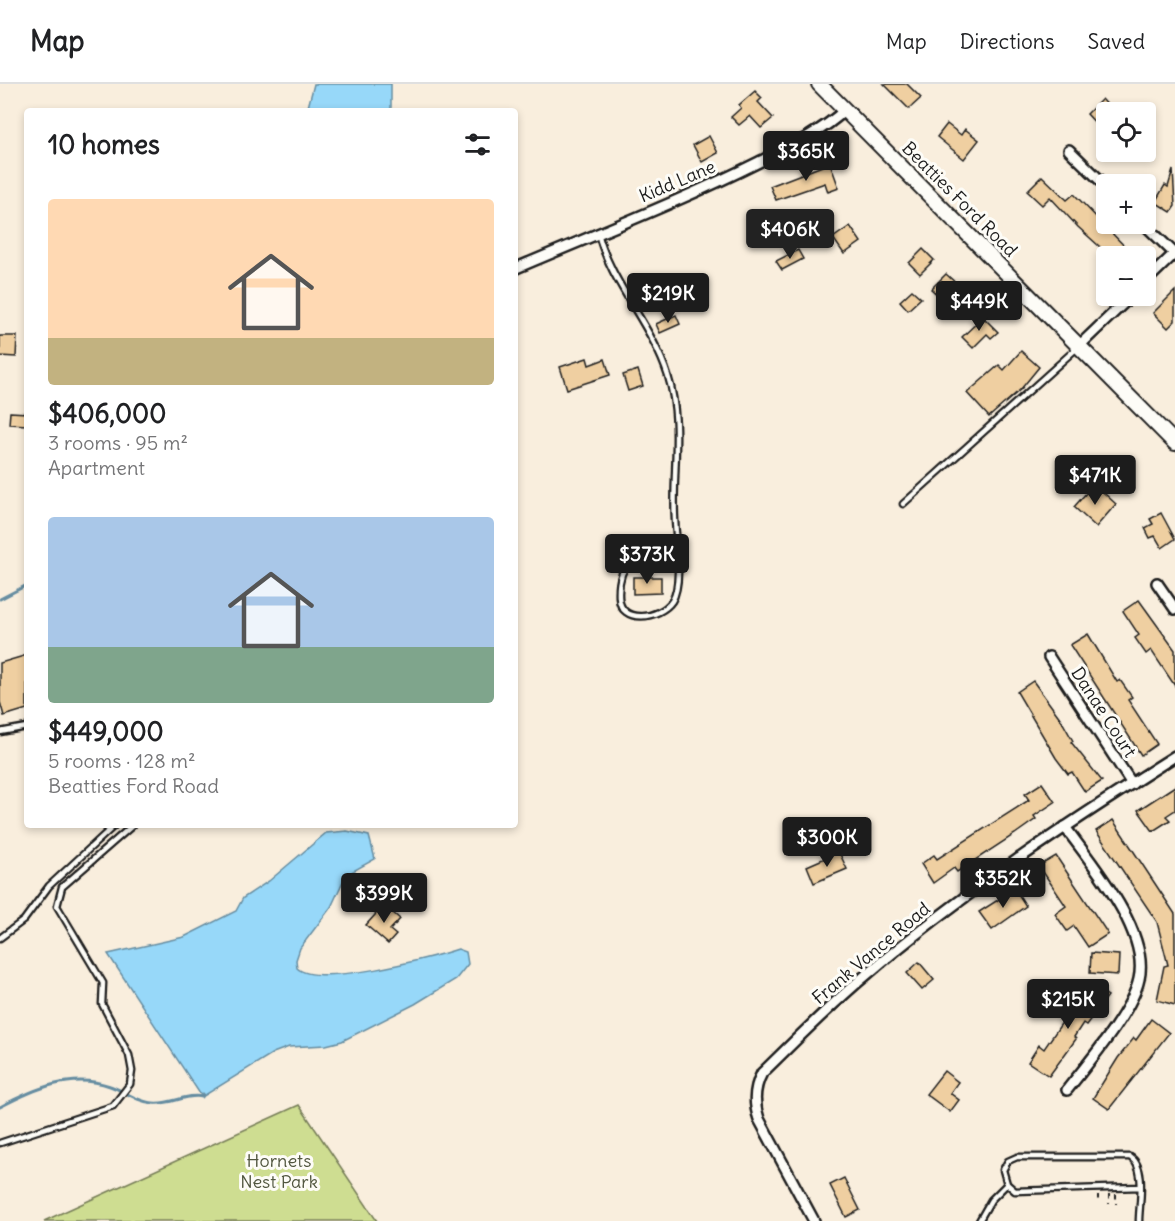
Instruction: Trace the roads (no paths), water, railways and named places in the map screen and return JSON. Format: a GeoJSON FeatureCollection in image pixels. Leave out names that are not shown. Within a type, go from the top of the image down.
{"type":"FeatureCollection","features":[{"type":"Feature","properties":{"kind":"main road","name":"Beatties Ford Road"},"geometry":{"type":"LineString","coordinates":[[819,84],[1175,443]]}},
{"type":"Feature","properties":{"kind":"street","name":"Kidd Lane"},"geometry":{"type":"LineString","coordinates":[[518,267],[729,177],[812,134],[845,110]]}},
{"type":"Feature","properties":{"kind":"street"},"geometry":{"type":"LineString","coordinates":[[1070,150],[1096,176]]}},
{"type":"Feature","properties":{"kind":"street"},"geometry":{"type":"LineString","coordinates":[[1154,234],[1175,254],[1156,272]]}},
{"type":"Feature","properties":{"kind":"street"},"geometry":{"type":"LineString","coordinates":[[1080,345],[1121,306]]}},
{"type":"Feature","properties":{"kind":"street"},"geometry":{"type":"LineString","coordinates":[[1157,584],[1175,609]]}},
{"type":"Feature","properties":{"kind":"street","name":"Danae Court"},"geometry":{"type":"LineString","coordinates":[[1049,657],[1132,784]]}},
{"type":"Feature","properties":{"kind":"street","name":"Frank Vance Road"},"geometry":{"type":"LineString","coordinates":[[814,1221],[759,1119],[754,1100],[756,1086],[762,1073],[831,1006],[924,928],[1065,827],[1175,756]]}},
{"type":"Feature","properties":{"kind":"street"},"geometry":{"type":"LineString","coordinates":[[1065,827],[1126,917],[1136,937],[1141,958],[1139,981],[1129,1001],[1100,1047],[1067,1090]]}},
{"type":"Feature","properties":{"kind":"lane"},"geometry":{"type":"LineString","coordinates":[[598,233],[603,253],[648,331],[668,375],[677,437],[677,588],[671,603],[654,615],[639,617],[625,611],[619,600],[621,573],[627,561],[676,540]]}},
{"type":"Feature","properties":{"kind":"lane"},"geometry":{"type":"LineString","coordinates":[[903,504],[1080,345]]}},
{"type":"Feature","properties":{"kind":"lane"},"geometry":{"type":"LineString","coordinates":[[0,732],[24,728]]}},
{"type":"Feature","properties":{"kind":"lane"},"geometry":{"type":"LineString","coordinates":[[0,938],[24,920],[49,886],[112,828]]}},
{"type":"Feature","properties":{"kind":"lane"},"geometry":{"type":"LineString","coordinates":[[0,1143],[113,1106],[130,1084],[132,1071],[129,1055],[102,1004],[103,983],[57,906],[62,887],[131,828]]}},
{"type":"Feature","properties":{"kind":"lane"},"geometry":{"type":"LineString","coordinates":[[1139,1221],[1140,1187],[1139,1167],[1130,1157],[1017,1157],[1008,1161],[1005,1166],[1007,1184],[1015,1191],[1140,1187]]}},
{"type":"Feature","properties":{"kind":"lane"},"geometry":{"type":"LineString","coordinates":[[979,1221],[991,1200],[1007,1184]]}},
{"type":"Feature","properties":{"kind":"water"},"geometry":{"type":"Polygon","coordinates":[[[314,84],[391,84],[391,108],[308,108],[314,84]]]}},
{"type":"Feature","properties":{"kind":"water"},"geometry":{"type":"Polygon","coordinates":[[[347,831],[369,836],[375,859],[346,875],[331,907],[300,948],[296,960],[297,968],[309,973],[327,975],[350,973],[424,959],[458,949],[466,952],[468,964],[456,979],[415,1004],[342,1041],[326,1045],[289,1047],[273,1053],[202,1097],[108,954],[184,937],[236,911],[243,898],[269,881],[326,833],[347,831]]]}},
{"type":"Feature","properties":{"kind":"waterway"},"geometry":{"type":"LineString","coordinates":[[0,599],[24,587]]}},
{"type":"Feature","properties":{"kind":"waterway"},"geometry":{"type":"LineString","coordinates":[[0,1107],[54,1084],[82,1081],[96,1082],[142,1101],[153,1103],[202,1097],[203,1094]]}},
{"type":"Feature","properties":{"kind":"park label","name":"Hornets Nest Park"},"geometry":{"type":"Point","coordinates":[279,1170]}}]}
